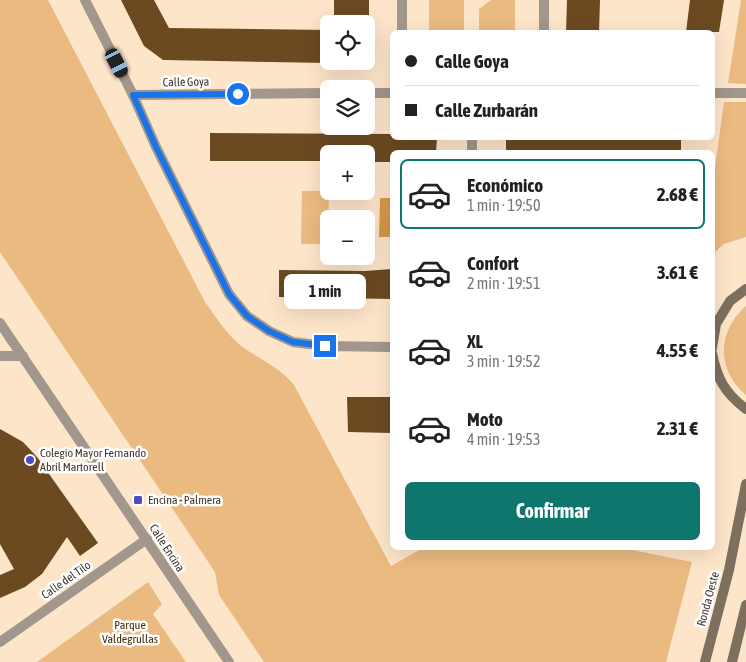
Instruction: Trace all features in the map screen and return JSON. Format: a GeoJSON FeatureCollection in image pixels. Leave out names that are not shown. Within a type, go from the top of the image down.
{"type":"FeatureCollection","features":[{"type":"Feature","properties":{"kind":"main road"},"geometry":{"type":"LineString","coordinates":[[715,330],[716,324],[730,301],[746,289]]}},
{"type":"Feature","properties":{"kind":"main road"},"geometry":{"type":"LineString","coordinates":[[715,368],[722,385],[733,399],[746,409]]}},
{"type":"Feature","properties":{"kind":"main road","name":"Ronda Oeste"},"geometry":{"type":"LineString","coordinates":[[705,662],[729,570],[746,484]]}},
{"type":"Feature","properties":{"kind":"main road"},"geometry":{"type":"LineString","coordinates":[[732,662],[746,605]]}},
{"type":"Feature","properties":{"kind":"street"},"geometry":{"type":"LineString","coordinates":[[85,0],[229,294],[247,316],[269,331],[293,342],[325,346],[390,347]]}},
{"type":"Feature","properties":{"kind":"street"},"geometry":{"type":"LineString","coordinates":[[402,0],[402,30]]}},
{"type":"Feature","properties":{"kind":"street"},"geometry":{"type":"LineString","coordinates":[[544,0],[544,30]]}},
{"type":"Feature","properties":{"kind":"street"},"geometry":{"type":"LineString","coordinates":[[715,93],[746,92]]}},
{"type":"Feature","properties":{"kind":"street","name":"Calle Goya"},"geometry":{"type":"LineString","coordinates":[[133,95],[320,93]]}},
{"type":"Feature","properties":{"kind":"street"},"geometry":{"type":"LineString","coordinates":[[375,93],[390,93]]}},
{"type":"Feature","properties":{"kind":"street","name":"Calle Encina"},"geometry":{"type":"LineString","coordinates":[[0,323],[5,336],[23,356],[229,662]]}},
{"type":"Feature","properties":{"kind":"street"},"geometry":{"type":"LineString","coordinates":[[0,356],[23,356]]}},
{"type":"Feature","properties":{"kind":"street","name":"Calle del Tilo"},"geometry":{"type":"LineString","coordinates":[[0,642],[146,539]]}},
{"type":"Feature","properties":{"kind":"green space"},"geometry":{"type":"Polygon","coordinates":[[[0,0],[48,0],[205,302],[240,345],[282,373],[294,385],[391,566],[419,550],[632,550],[692,562],[666,662],[264,662],[219,595],[215,572],[0,252],[0,0]]]}},
{"type":"Feature","properties":{"kind":"green space"},"geometry":{"type":"Polygon","coordinates":[[[429,0],[464,0],[464,30],[429,30],[429,0]]]}},
{"type":"Feature","properties":{"kind":"green space"},"geometry":{"type":"Polygon","coordinates":[[[491,0],[515,0],[515,30],[479,30],[479,9],[491,0]]]}},
{"type":"Feature","properties":{"kind":"green space"},"geometry":{"type":"Polygon","coordinates":[[[741,0],[746,0],[746,84],[728,83],[741,0]]]}},
{"type":"Feature","properties":{"kind":"green space"},"geometry":{"type":"Polygon","coordinates":[[[724,102],[746,102],[746,237],[724,244],[715,252],[715,167],[724,102]]]}},
{"type":"Feature","properties":{"kind":"green space"},"geometry":{"type":"Polygon","coordinates":[[[302,191],[320,191],[320,200],[329,200],[329,210],[320,210],[320,244],[301,244],[302,191]]]}},
{"type":"Feature","properties":{"kind":"green space"},"geometry":{"type":"Polygon","coordinates":[[[746,306],[746,395],[729,374],[724,351],[725,339],[730,327],[736,316],[746,306]]]}},
{"type":"Feature","properties":{"kind":"green space","name":"Parque Valdegrullas"},"geometry":{"type":"Polygon","coordinates":[[[148,582],[162,604],[153,614],[186,662],[37,662],[148,582]]]}},
{"type":"Feature","properties":{"kind":"shaded area"},"geometry":{"type":"Polygon","coordinates":[[[380,198],[390,198],[390,237],[379,237],[380,198]]]}},
{"type":"Feature","properties":{"kind":"building"},"geometry":{"type":"Polygon","coordinates":[[[121,0],[154,0],[169,28],[320,30],[320,63],[163,60],[144,46],[121,0]]]}},
{"type":"Feature","properties":{"kind":"building"},"geometry":{"type":"Polygon","coordinates":[[[334,0],[369,0],[369,15],[334,15],[334,0]]]}},
{"type":"Feature","properties":{"kind":"building"},"geometry":{"type":"Polygon","coordinates":[[[567,0],[600,0],[599,30],[566,30],[567,0]]]}},
{"type":"Feature","properties":{"kind":"building"},"geometry":{"type":"Polygon","coordinates":[[[690,0],[724,0],[719,32],[715,32],[715,30],[686,30],[690,0]]]}},
{"type":"Feature","properties":{"kind":"building"},"geometry":{"type":"Polygon","coordinates":[[[210,133],[390,134],[390,140],[437,140],[436,150],[390,150],[390,162],[375,162],[375,145],[320,145],[320,161],[210,161],[210,133]]]}},
{"type":"Feature","properties":{"kind":"building"},"geometry":{"type":"Polygon","coordinates":[[[506,140],[681,140],[681,150],[506,150],[506,140]]]}},
{"type":"Feature","properties":{"kind":"building"},"geometry":{"type":"Polygon","coordinates":[[[390,269],[390,299],[279,297],[279,270],[365,271],[390,269]]]}},
{"type":"Feature","properties":{"kind":"building"},"geometry":{"type":"Polygon","coordinates":[[[347,397],[390,397],[390,433],[348,432],[347,397]]]}},
{"type":"Feature","properties":{"kind":"building"},"geometry":{"type":"Polygon","coordinates":[[[0,429],[23,442],[37,457],[98,543],[80,556],[67,537],[42,574],[25,587],[0,598],[0,575],[14,569],[0,544],[0,429]]]}},
{"type":"Feature","properties":{"kind":"place","name":"Colegio Mayor Fernando Abril Martorell"},"geometry":{"type":"Point","coordinates":[30,460]}},
{"type":"Feature","properties":{"kind":"place","name":"Encina - Palmera"},"geometry":{"type":"Point","coordinates":[138,500]}},
{"type":"Feature","properties":{"kind":"route"},"geometry":{"type":"LineString","coordinates":[[238,94],[133,95],[156,147],[229,294],[247,316],[269,331],[293,342],[325,346]]}}]}
